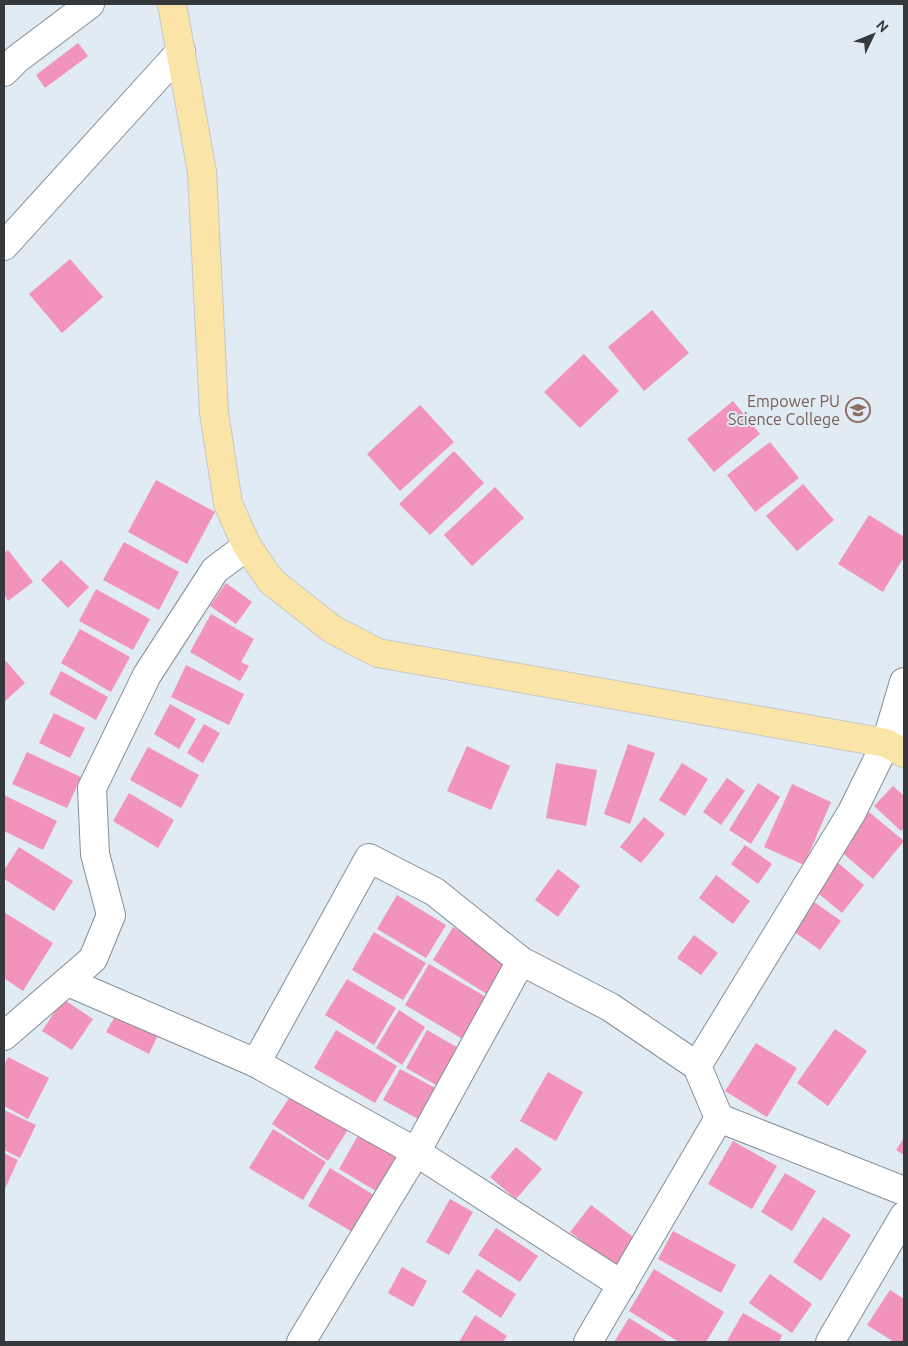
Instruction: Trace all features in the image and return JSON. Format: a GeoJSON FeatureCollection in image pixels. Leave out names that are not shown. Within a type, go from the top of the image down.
{"type":"FeatureCollection","features":[{"type":"Feature","properties":{"kind":"main road"},"geometry":{"type":"LineString","coordinates":[[172,4],[202,172],[214,412],[228,504],[247,546],[271,581],[332,629],[378,653],[895,748]]}},
{"type":"Feature","properties":{"kind":"street"},"geometry":{"type":"LineString","coordinates":[[4,72],[90,4]]}},
{"type":"Feature","properties":{"kind":"street"},"geometry":{"type":"LineString","coordinates":[[4,246],[181,50]]}},
{"type":"Feature","properties":{"kind":"street"},"geometry":{"type":"LineString","coordinates":[[4,1036],[93,959],[111,915],[95,854],[92,788],[147,675],[215,570],[247,546]]}},
{"type":"Feature","properties":{"kind":"street"},"geometry":{"type":"LineString","coordinates":[[697,1066],[852,812],[895,748],[904,682]]}},
{"type":"Feature","properties":{"kind":"street"},"geometry":{"type":"LineString","coordinates":[[256,1063],[369,858],[435,892],[521,961],[610,1007],[697,1066],[719,1118],[904,1191]]}},
{"type":"Feature","properties":{"kind":"street"},"geometry":{"type":"LineString","coordinates":[[301,1342],[416,1152],[521,961]]}},
{"type":"Feature","properties":{"kind":"street"},"geometry":{"type":"LineString","coordinates":[[68,982],[256,1063],[416,1152],[622,1285]]}},
{"type":"Feature","properties":{"kind":"street"},"geometry":{"type":"LineString","coordinates":[[588,1342],[719,1118]]}},
{"type":"Feature","properties":{"kind":"street"},"geometry":{"type":"LineString","coordinates":[[830,1342],[904,1216]]}},
{"type":"Feature","properties":{"kind":"building"},"geometry":{"type":"Polygon","coordinates":[[[78,43],[88,56],[45,88],[36,75],[78,43]]]}},
{"type":"Feature","properties":{"kind":"building"},"geometry":{"type":"Polygon","coordinates":[[[70,259],[103,297],[62,333],[29,294],[70,259]]]}},
{"type":"Feature","properties":{"kind":"building"},"geometry":{"type":"Polygon","coordinates":[[[652,310],[689,353],[644,391],[608,347],[652,310]]]}},
{"type":"Feature","properties":{"kind":"building"},"geometry":{"type":"Polygon","coordinates":[[[584,354],[619,391],[580,428],[544,392],[584,354]]]}},
{"type":"Feature","properties":{"kind":"building"},"geometry":{"type":"Polygon","coordinates":[[[733,401],[760,434],[714,472],[687,439],[733,401]]]}},
{"type":"Feature","properties":{"kind":"building"},"geometry":{"type":"Polygon","coordinates":[[[420,405],[454,442],[400,491],[367,454],[420,405]]]}},
{"type":"Feature","properties":{"kind":"building"},"geometry":{"type":"Polygon","coordinates":[[[770,442],[799,478],[755,512],[727,475],[770,442]]]}},
{"type":"Feature","properties":{"kind":"building"},"geometry":{"type":"Polygon","coordinates":[[[454,451],[484,483],[430,535],[399,504],[454,451]]]}},
{"type":"Feature","properties":{"kind":"building"},"geometry":{"type":"Polygon","coordinates":[[[156,480],[215,512],[187,564],[128,532],[156,480]]]}},
{"type":"Feature","properties":{"kind":"building"},"geometry":{"type":"Polygon","coordinates":[[[803,484],[834,520],[797,551],[766,516],[803,484]]]}},
{"type":"Feature","properties":{"kind":"building"},"geometry":{"type":"Polygon","coordinates":[[[495,487],[524,518],[472,566],[444,535],[495,487]]]}},
{"type":"Feature","properties":{"kind":"building"},"geometry":{"type":"Polygon","coordinates":[[[869,515],[904,537],[904,557],[883,592],[838,564],[869,515]]]}},
{"type":"Feature","properties":{"kind":"building"},"geometry":{"type":"Polygon","coordinates":[[[124,542],[179,572],[159,610],[103,580],[124,542]]]}},
{"type":"Feature","properties":{"kind":"building"},"geometry":{"type":"Polygon","coordinates":[[[8,550],[33,582],[8,601],[4,594],[4,553],[8,550]]]}},
{"type":"Feature","properties":{"kind":"building"},"geometry":{"type":"Polygon","coordinates":[[[61,560],[89,587],[68,608],[41,580],[61,560]]]}},
{"type":"Feature","properties":{"kind":"building"},"geometry":{"type":"Polygon","coordinates":[[[226,583],[252,602],[236,624],[210,606],[226,583]]]}},
{"type":"Feature","properties":{"kind":"building"},"geometry":{"type":"Polygon","coordinates":[[[96,589],[150,619],[133,650],[79,621],[96,589]]]}},
{"type":"Feature","properties":{"kind":"building"},"geometry":{"type":"Polygon","coordinates":[[[211,614],[254,639],[241,662],[249,666],[240,681],[190,652],[211,614]]]}},
{"type":"Feature","properties":{"kind":"building"},"geometry":{"type":"Polygon","coordinates":[[[80,629],[130,657],[111,692],[61,663],[80,629]]]}},
{"type":"Feature","properties":{"kind":"building"},"geometry":{"type":"Polygon","coordinates":[[[4,659],[25,683],[4,702],[4,659]]]}},
{"type":"Feature","properties":{"kind":"building"},"geometry":{"type":"Polygon","coordinates":[[[186,665],[244,694],[229,725],[171,697],[186,665]]]}},
{"type":"Feature","properties":{"kind":"building"},"geometry":{"type":"Polygon","coordinates":[[[61,671],[108,697],[96,720],[49,694],[61,671]]]}},
{"type":"Feature","properties":{"kind":"building"},"geometry":{"type":"Polygon","coordinates":[[[170,704],[196,719],[179,749],[154,734],[170,704]]]}},
{"type":"Feature","properties":{"kind":"building"},"geometry":{"type":"Polygon","coordinates":[[[54,713],[85,728],[70,758],[39,743],[54,713]]]}},
{"type":"Feature","properties":{"kind":"building"},"geometry":{"type":"Polygon","coordinates":[[[204,724],[220,733],[203,763],[187,753],[204,724]]]}},
{"type":"Feature","properties":{"kind":"building"},"geometry":{"type":"Polygon","coordinates":[[[628,744],[655,753],[630,824],[604,814],[628,744]]]}},
{"type":"Feature","properties":{"kind":"building"},"geometry":{"type":"Polygon","coordinates":[[[467,746],[510,766],[491,810],[447,791],[467,746]]]}},
{"type":"Feature","properties":{"kind":"building"},"geometry":{"type":"Polygon","coordinates":[[[148,747],[199,775],[181,808],[130,780],[148,747]]]}},
{"type":"Feature","properties":{"kind":"building"},"geometry":{"type":"Polygon","coordinates":[[[27,752],[81,777],[67,808],[12,784],[27,752]]]}},
{"type":"Feature","properties":{"kind":"building"},"geometry":{"type":"Polygon","coordinates":[[[556,763],[597,770],[586,826],[546,818],[556,763]]]}},
{"type":"Feature","properties":{"kind":"building"},"geometry":{"type":"Polygon","coordinates":[[[682,763],[708,779],[685,816],[659,800],[682,763]]]}},
{"type":"Feature","properties":{"kind":"building"},"geometry":{"type":"Polygon","coordinates":[[[727,778],[745,791],[721,825],[703,812],[727,778]]]}},
{"type":"Feature","properties":{"kind":"building"},"geometry":{"type":"Polygon","coordinates":[[[758,783],[780,797],[751,844],[729,830],[758,783]]]}},
{"type":"Feature","properties":{"kind":"building"},"geometry":{"type":"Polygon","coordinates":[[[792,784],[831,802],[804,865],[764,847],[792,784]]]}},
{"type":"Feature","properties":{"kind":"building"},"geometry":{"type":"Polygon","coordinates":[[[893,786],[904,796],[904,828],[901,831],[874,806],[893,786]]]}},
{"type":"Feature","properties":{"kind":"building"},"geometry":{"type":"Polygon","coordinates":[[[129,793],[174,820],[158,848],[113,821],[129,793]]]}},
{"type":"Feature","properties":{"kind":"building"},"geometry":{"type":"Polygon","coordinates":[[[4,795],[57,821],[43,850],[4,831],[4,795]]]}},
{"type":"Feature","properties":{"kind":"building"},"geometry":{"type":"Polygon","coordinates":[[[869,812],[904,841],[873,879],[839,850],[869,812]]]}},
{"type":"Feature","properties":{"kind":"building"},"geometry":{"type":"Polygon","coordinates":[[[644,817],[665,834],[641,863],[620,847],[644,817]]]}},
{"type":"Feature","properties":{"kind":"building"},"geometry":{"type":"Polygon","coordinates":[[[745,845],[772,864],[758,884],[731,864],[745,845]]]}},
{"type":"Feature","properties":{"kind":"building"},"geometry":{"type":"Polygon","coordinates":[[[19,847],[73,881],[54,911],[4,879],[4,870],[19,847]]]}},
{"type":"Feature","properties":{"kind":"building"},"geometry":{"type":"Polygon","coordinates":[[[836,861],[864,885],[842,913],[813,889],[836,861]]]}},
{"type":"Feature","properties":{"kind":"building"},"geometry":{"type":"Polygon","coordinates":[[[558,869],[580,886],[558,917],[535,900],[558,869]]]}},
{"type":"Feature","properties":{"kind":"building"},"geometry":{"type":"Polygon","coordinates":[[[716,875],[750,901],[733,924],[699,898],[716,875]]]}},
{"type":"Feature","properties":{"kind":"building"},"geometry":{"type":"Polygon","coordinates":[[[397,895],[446,925],[426,958],[377,929],[397,895]]]}},
{"type":"Feature","properties":{"kind":"building"},"geometry":{"type":"Polygon","coordinates":[[[807,897],[841,921],[820,950],[786,926],[807,897]]]}},
{"type":"Feature","properties":{"kind":"building"},"geometry":{"type":"Polygon","coordinates":[[[4,912],[53,943],[23,991],[4,978],[4,912]]]}},
{"type":"Feature","properties":{"kind":"building"},"geometry":{"type":"Polygon","coordinates":[[[453,927],[528,973],[507,1007],[433,960],[453,927]]]}},
{"type":"Feature","properties":{"kind":"building"},"geometry":{"type":"Polygon","coordinates":[[[374,932],[426,963],[403,1000],[352,970],[374,932]]]}},
{"type":"Feature","properties":{"kind":"building"},"geometry":{"type":"Polygon","coordinates":[[[694,935],[718,953],[701,975],[677,958],[694,935]]]}},
{"type":"Feature","properties":{"kind":"building"},"geometry":{"type":"Polygon","coordinates":[[[429,964],[507,1009],[483,1051],[405,1005],[429,964]]]}},
{"type":"Feature","properties":{"kind":"building"},"geometry":{"type":"Polygon","coordinates":[[[347,979],[396,1008],[374,1045],[325,1015],[347,979]]]}},
{"type":"Feature","properties":{"kind":"building"},"geometry":{"type":"Polygon","coordinates":[[[63,999],[93,1019],[72,1050],[42,1031],[63,999]]]}},
{"type":"Feature","properties":{"kind":"building"},"geometry":{"type":"Polygon","coordinates":[[[399,1010],[425,1027],[402,1065],[376,1048],[399,1010]]]}},
{"type":"Feature","properties":{"kind":"building"},"geometry":{"type":"Polygon","coordinates":[[[118,1011],[159,1033],[149,1054],[106,1032],[118,1011]]]}},
{"type":"Feature","properties":{"kind":"building"},"geometry":{"type":"Polygon","coordinates":[[[835,1029],[867,1051],[828,1106],[797,1083],[835,1029]]]}},
{"type":"Feature","properties":{"kind":"building"},"geometry":{"type":"Polygon","coordinates":[[[336,1030],[397,1066],[375,1103],[314,1068],[336,1030]]]}},
{"type":"Feature","properties":{"kind":"building"},"geometry":{"type":"Polygon","coordinates":[[[427,1030],[474,1057],[452,1094],[406,1068],[427,1030]]]}},
{"type":"Feature","properties":{"kind":"building"},"geometry":{"type":"Polygon","coordinates":[[[756,1043],[797,1068],[767,1117],[725,1091],[756,1043]]]}},
{"type":"Feature","properties":{"kind":"building"},"geometry":{"type":"Polygon","coordinates":[[[8,1057],[49,1078],[28,1119],[4,1106],[4,1065],[8,1057]]]}},
{"type":"Feature","properties":{"kind":"building"},"geometry":{"type":"Polygon","coordinates":[[[400,1069],[454,1098],[437,1129],[383,1100],[400,1069]]]}},
{"type":"Feature","properties":{"kind":"building"},"geometry":{"type":"Polygon","coordinates":[[[548,1072],[583,1092],[556,1141],[520,1121],[548,1072]]]}},
{"type":"Feature","properties":{"kind":"building"},"geometry":{"type":"Polygon","coordinates":[[[295,1089],[351,1125],[328,1161],[272,1124],[295,1089]]]}},
{"type":"Feature","properties":{"kind":"building"},"geometry":{"type":"Polygon","coordinates":[[[4,1110],[36,1125],[20,1158],[4,1150],[4,1110]]]}},
{"type":"Feature","properties":{"kind":"building"},"geometry":{"type":"Polygon","coordinates":[[[273,1129],[326,1162],[303,1200],[249,1168],[273,1129]]]}},
{"type":"Feature","properties":{"kind":"building"},"geometry":{"type":"Polygon","coordinates":[[[360,1132],[418,1166],[396,1203],[339,1169],[360,1132]]]}},
{"type":"Feature","properties":{"kind":"building"},"geometry":{"type":"Polygon","coordinates":[[[904,1138],[904,1155],[896,1150],[904,1138]]]}},
{"type":"Feature","properties":{"kind":"building"},"geometry":{"type":"Polygon","coordinates":[[[733,1141],[777,1166],[752,1209],[708,1184],[733,1141]]]}},
{"type":"Feature","properties":{"kind":"building"},"geometry":{"type":"Polygon","coordinates":[[[516,1147],[542,1169],[516,1199],[490,1177],[516,1147]]]}},
{"type":"Feature","properties":{"kind":"building"},"geometry":{"type":"Polygon","coordinates":[[[4,1153],[18,1160],[4,1191],[4,1153]]]}},
{"type":"Feature","properties":{"kind":"building"},"geometry":{"type":"Polygon","coordinates":[[[330,1168],[390,1205],[368,1241],[308,1206],[330,1168]]]}},
{"type":"Feature","properties":{"kind":"building"},"geometry":{"type":"Polygon","coordinates":[[[785,1173],[816,1191],[792,1231],[761,1212],[785,1173]]]}},
{"type":"Feature","properties":{"kind":"building"},"geometry":{"type":"Polygon","coordinates":[[[450,1199],[473,1212],[449,1255],[426,1242],[450,1199]]]}},
{"type":"Feature","properties":{"kind":"building"},"geometry":{"type":"Polygon","coordinates":[[[591,1205],[641,1243],[620,1271],[570,1232],[591,1205]]]}},
{"type":"Feature","properties":{"kind":"building"},"geometry":{"type":"Polygon","coordinates":[[[823,1217],[851,1235],[821,1281],[793,1262],[823,1217]]]}},
{"type":"Feature","properties":{"kind":"building"},"geometry":{"type":"Polygon","coordinates":[[[496,1228],[538,1256],[520,1282],[478,1255],[496,1228]]]}},
{"type":"Feature","properties":{"kind":"building"},"geometry":{"type":"Polygon","coordinates":[[[673,1231],[736,1265],[721,1293],[658,1259],[673,1231]]]}},
{"type":"Feature","properties":{"kind":"building"},"geometry":{"type":"Polygon","coordinates":[[[402,1267],[427,1281],[413,1307],[388,1293],[402,1267]]]}},
{"type":"Feature","properties":{"kind":"building"},"geometry":{"type":"Polygon","coordinates":[[[477,1269],[516,1294],[501,1318],[462,1292],[477,1269]]]}},
{"type":"Feature","properties":{"kind":"building"},"geometry":{"type":"Polygon","coordinates":[[[654,1269],[724,1312],[706,1342],[679,1342],[629,1311],[654,1269]]]}},
{"type":"Feature","properties":{"kind":"building"},"geometry":{"type":"Polygon","coordinates":[[[770,1274],[812,1304],[792,1333],[749,1303],[770,1274]]]}},
{"type":"Feature","properties":{"kind":"building"},"geometry":{"type":"Polygon","coordinates":[[[890,1290],[904,1299],[904,1342],[894,1342],[867,1325],[890,1290]]]}},
{"type":"Feature","properties":{"kind":"building"},"geometry":{"type":"Polygon","coordinates":[[[743,1313],[782,1335],[779,1342],[727,1341],[743,1313]]]}},
{"type":"Feature","properties":{"kind":"building"},"geometry":{"type":"Polygon","coordinates":[[[475,1315],[507,1336],[503,1342],[459,1342],[475,1315]]]}},
{"type":"Feature","properties":{"kind":"building"},"geometry":{"type":"Polygon","coordinates":[[[629,1318],[668,1342],[614,1342],[629,1318]]]}},
{"type":"Feature","properties":{"kind":"place","name":"Empower PU Science College"},"geometry":{"type":"Point","coordinates":[858,410]}}]}
